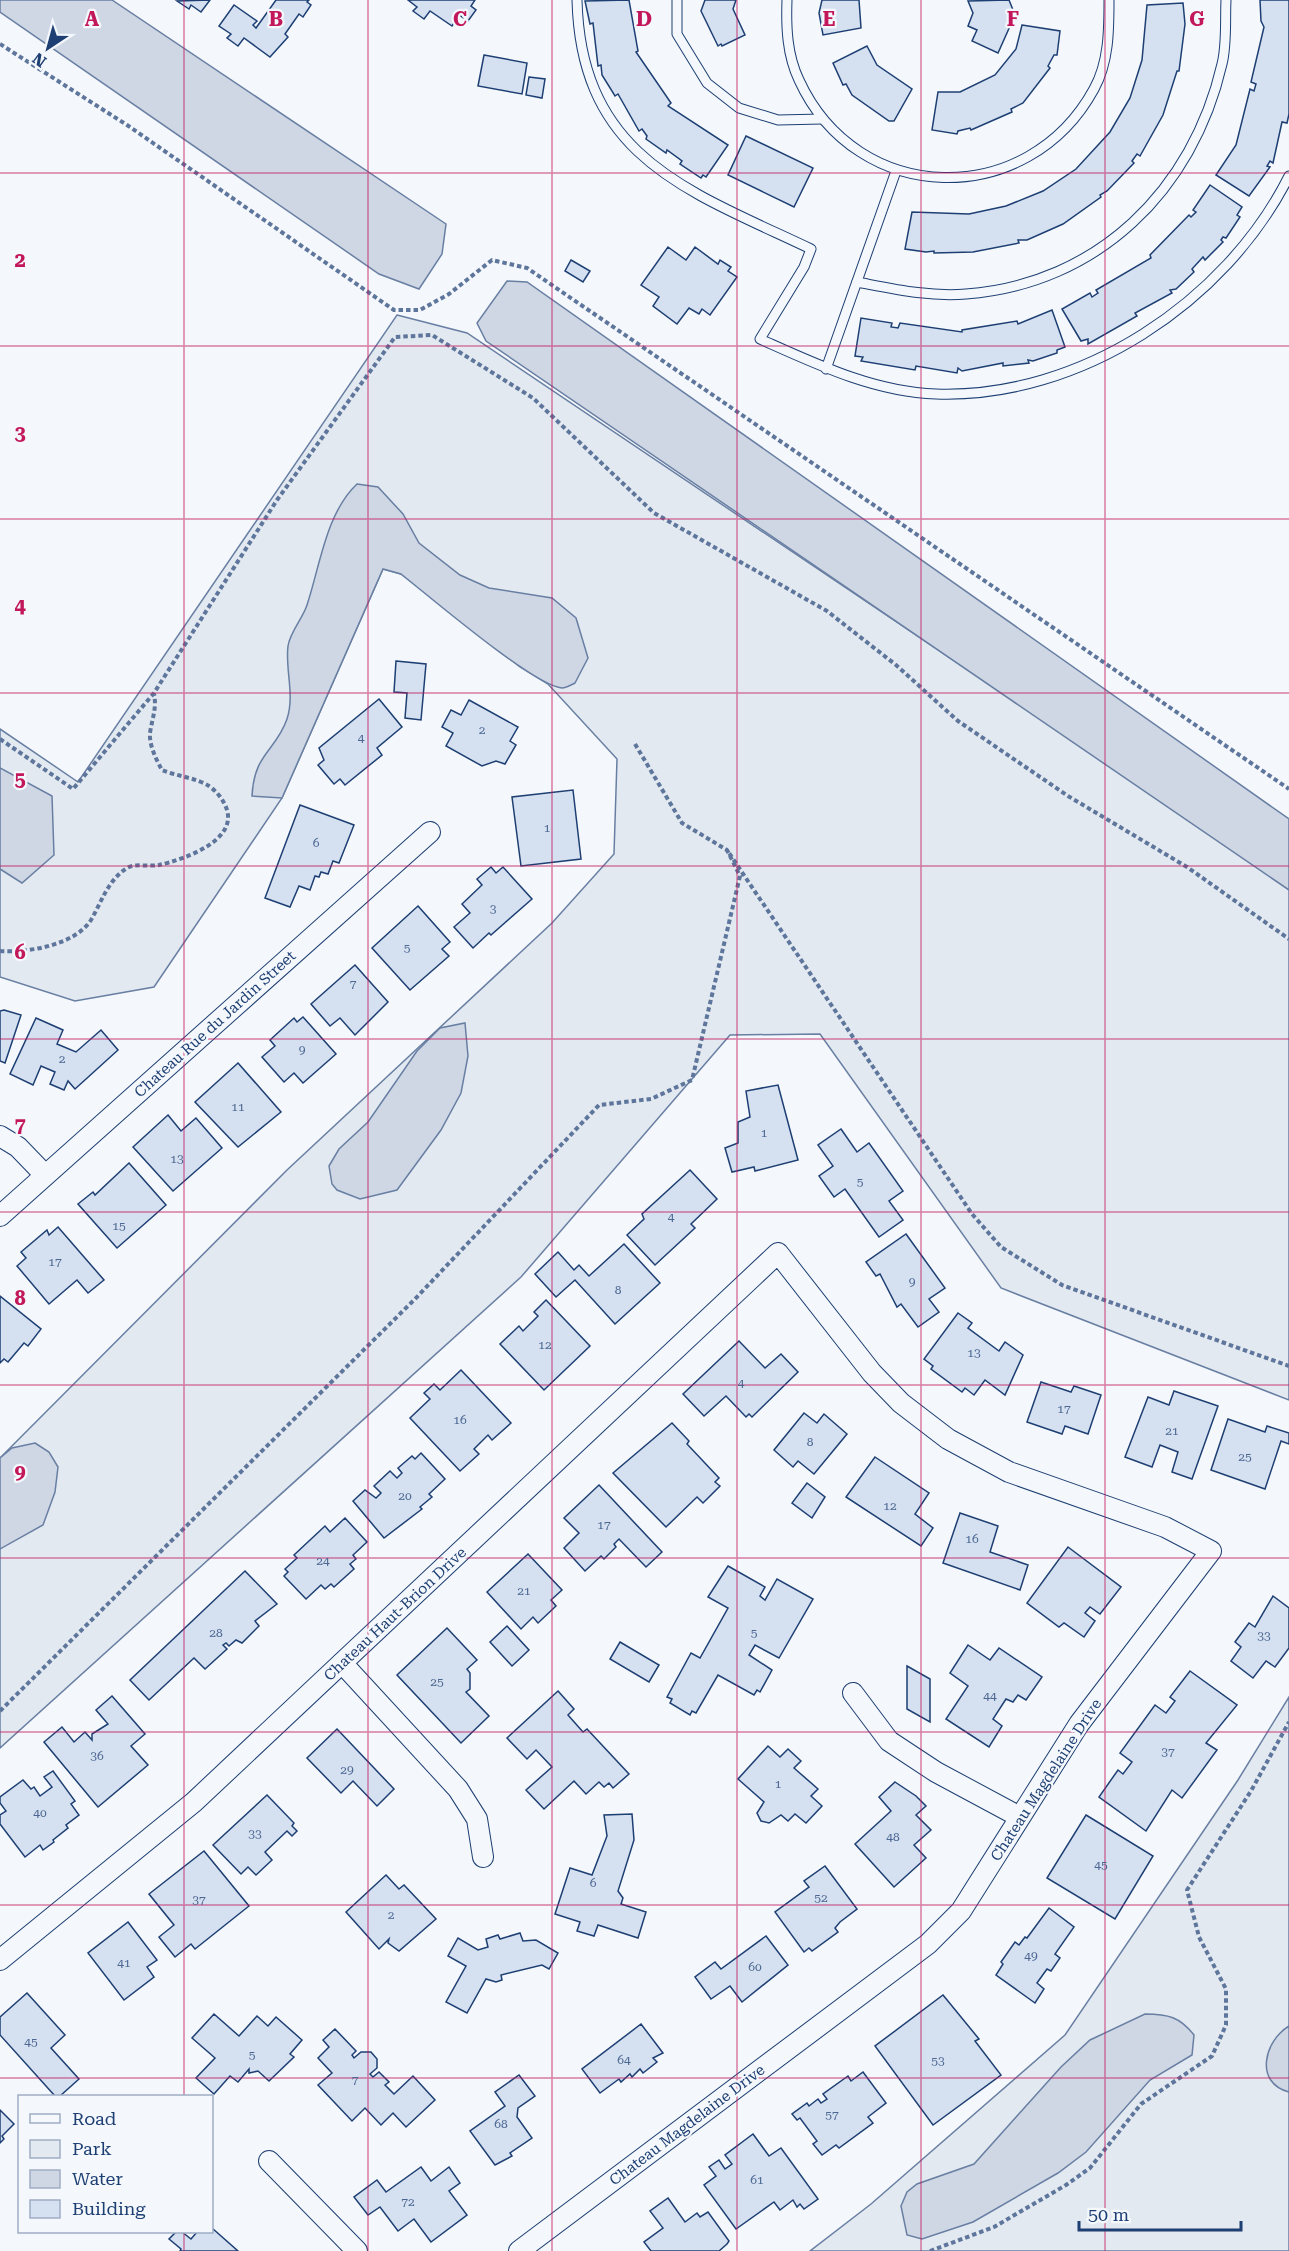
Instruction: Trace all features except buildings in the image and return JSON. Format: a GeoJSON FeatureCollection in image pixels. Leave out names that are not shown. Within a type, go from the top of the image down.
{"type":"FeatureCollection","features":[{"type":"Feature","properties":{"kind":"street","name":"Chateau Rue du Jardin Street"},"geometry":{"type":"LineString","coordinates":[[0,1215],[430,832]]}},
{"type":"Feature","properties":{"kind":"street"},"geometry":{"type":"LineString","coordinates":[[0,1136],[18,1147],[45,1175]]}},
{"type":"Feature","properties":{"kind":"street","name":"Chateau Haut-Brion Drive"},"geometry":{"type":"LineString","coordinates":[[0,1960],[194,1802],[778,1253]]}},
{"type":"Feature","properties":{"kind":"street","name":"Chateau Magdelaine Drive"},"geometry":{"type":"LineString","coordinates":[[519,2251],[928,1944],[961,1911],[1018,1816],[1078,1724],[1210,1551],[1165,1527],[1009,1472],[948,1439],[901,1403],[872,1373],[778,1253]]}},
{"type":"Feature","properties":{"kind":"street"},"geometry":{"type":"LineString","coordinates":[[342,1663],[458,1789],[477,1819],[483,1857]]}},
{"type":"Feature","properties":{"kind":"street"},"geometry":{"type":"LineString","coordinates":[[853,1693],[888,1742],[936,1772],[1018,1816]]}},
{"type":"Feature","properties":{"kind":"street"},"geometry":{"type":"LineString","coordinates":[[269,2161],[357,2251]]}},
{"type":"Feature","properties":{"kind":"lane"},"geometry":{"type":"LineString","coordinates":[[577,0],[578,24],[590,81],[617,130],[655,168],[696,195],[811,249],[804,267],[760,339],[826,369],[873,383],[935,394],[975,392],[1018,386],[1078,367],[1124,346],[1150,330],[1202,291],[1261,224],[1289,176]]}},
{"type":"Feature","properties":{"kind":"lane"},"geometry":{"type":"LineString","coordinates":[[677,0],[678,34],[707,83],[739,108],[778,120],[822,119]]}},
{"type":"Feature","properties":{"kind":"lane"},"geometry":{"type":"LineString","coordinates":[[787,0],[786,35],[798,80],[822,119],[843,141],[868,158],[896,171],[943,179],[989,174],[1032,156],[1069,126],[1095,87],[1109,43],[1109,0]]}},
{"type":"Feature","properties":{"kind":"lane"},"geometry":{"type":"LineString","coordinates":[[857,282],[922,294],[965,294],[1003,290],[1064,270],[1123,234],[1166,190],[1200,130],[1223,63],[1226,0]]}},
{"type":"Feature","properties":{"kind":"lane"},"geometry":{"type":"LineString","coordinates":[[826,369],[896,171]]}},
{"type":"Feature","properties":{"kind":"path"},"geometry":{"type":"LineString","coordinates":[[0,44],[127,125],[394,310],[420,310],[450,294],[492,260],[527,268],[1289,789]]}},
{"type":"Feature","properties":{"kind":"path"},"geometry":{"type":"LineString","coordinates":[[0,739],[73,789],[154,693],[277,501],[395,337],[432,335],[533,398],[654,513],[827,611],[897,664],[958,721],[1068,796],[1187,867],[1289,939]]}},
{"type":"Feature","properties":{"kind":"path"},"geometry":{"type":"LineString","coordinates":[[0,951],[22,952],[77,936],[90,922],[111,882],[129,866],[158,865],[201,849],[222,837],[229,825],[228,810],[220,796],[208,785],[162,770],[155,757],[150,735],[156,705],[154,693]]}},
{"type":"Feature","properties":{"kind":"path"},"geometry":{"type":"LineString","coordinates":[[635,744],[682,823],[727,850],[972,1215],[1001,1247],[1062,1285],[1289,1365]]}},
{"type":"Feature","properties":{"kind":"path"},"geometry":{"type":"LineString","coordinates":[[0,1712],[415,1299],[599,1105],[651,1099],[692,1080],[740,876],[727,850]]}},
{"type":"Feature","properties":{"kind":"path"},"geometry":{"type":"LineString","coordinates":[[930,2251],[994,2227],[1066,2185],[1090,2168],[1142,2104],[1212,2056],[1226,2025],[1226,1989],[1199,1936],[1187,1890],[1251,1791],[1289,1722]]}},
{"type":"Feature","properties":{"kind":"green space"},"geometry":{"type":"Polygon","coordinates":[[[397,315],[467,333],[1289,886],[1289,1400],[1001,1288],[820,1034],[730,1035],[521,1277],[0,1748],[0,1458],[287,1170],[552,923],[614,854],[617,759],[548,684],[520,667],[401,574],[383,569],[282,798],[154,987],[75,1001],[0,977],[0,729],[78,782],[397,315]]]}},
{"type":"Feature","properties":{"kind":"green space"},"geometry":{"type":"Polygon","coordinates":[[[1289,1697],[1289,2251],[810,2251],[871,2204],[1065,2035],[1238,1780],[1289,1697]]]}},
{"type":"Feature","properties":{"kind":"water"},"geometry":{"type":"Polygon","coordinates":[[[0,0],[112,0],[446,224],[442,254],[419,289],[379,274],[0,12],[0,0]]]}},
{"type":"Feature","properties":{"kind":"water"},"geometry":{"type":"Polygon","coordinates":[[[507,281],[527,282],[1289,819],[1289,890],[486,341],[477,323],[507,281]]]}},
{"type":"Feature","properties":{"kind":"water"},"geometry":{"type":"Polygon","coordinates":[[[357,484],[378,487],[403,514],[419,543],[460,575],[489,588],[552,598],[576,618],[588,658],[575,683],[562,688],[548,683],[506,657],[401,574],[383,569],[282,798],[252,796],[261,761],[287,719],[290,701],[287,655],[289,641],[307,605],[331,525],[346,496],[357,484]]]}},
{"type":"Feature","properties":{"kind":"water"},"geometry":{"type":"Polygon","coordinates":[[[0,768],[52,796],[54,855],[22,883],[0,869],[0,768]]]}},
{"type":"Feature","properties":{"kind":"water"},"geometry":{"type":"Polygon","coordinates":[[[465,1023],[468,1056],[461,1093],[441,1130],[397,1190],[360,1199],[337,1190],[332,1184],[329,1166],[339,1149],[368,1122],[417,1051],[440,1028],[465,1023]]]}},
{"type":"Feature","properties":{"kind":"water"},"geometry":{"type":"Polygon","coordinates":[[[35,1443],[49,1452],[58,1467],[55,1492],[43,1525],[0,1549],[0,1458],[12,1448],[35,1443]]]}},
{"type":"Feature","properties":{"kind":"water"},"geometry":{"type":"Polygon","coordinates":[[[1145,2014],[1167,2016],[1184,2024],[1194,2035],[1192,2055],[1150,2080],[1086,2152],[1058,2173],[973,2222],[922,2239],[907,2235],[901,2206],[907,2192],[917,2184],[974,2164],[1061,2067],[1090,2040],[1145,2014]]]}},
{"type":"Feature","properties":{"kind":"water"},"geometry":{"type":"Polygon","coordinates":[[[1289,2026],[1289,2092],[1278,2087],[1271,2080],[1266,2061],[1274,2041],[1289,2026]]]}}]}
